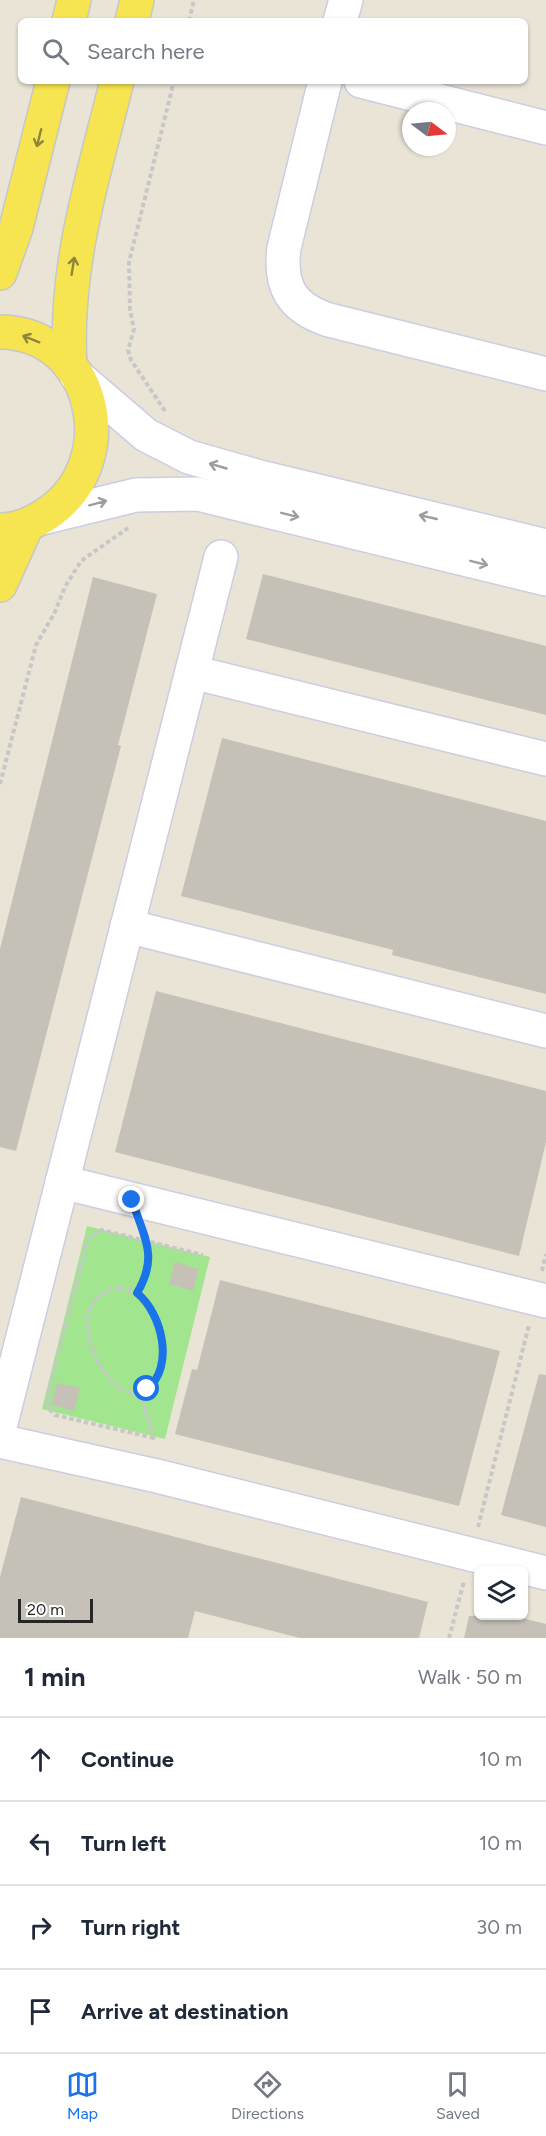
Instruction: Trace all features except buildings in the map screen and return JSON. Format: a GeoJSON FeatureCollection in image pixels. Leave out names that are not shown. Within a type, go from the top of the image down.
{"type":"FeatureCollection","features":[{"type":"Feature","properties":{"kind":"main road"},"geometry":{"type":"LineString","coordinates":[[70,18],[74,0]]}},
{"type":"Feature","properties":{"kind":"main road"},"geometry":{"type":"LineString","coordinates":[[133,18],[137,0]]}},
{"type":"Feature","properties":{"kind":"main road"},"geometry":{"type":"LineString","coordinates":[[0,273],[16,228],[52,84]]}},
{"type":"Feature","properties":{"kind":"main road"},"geometry":{"type":"LineString","coordinates":[[73,371],[68,324],[72,267],[116,84]]}},
{"type":"Feature","properties":{"kind":"main road"},"geometry":{"type":"LineString","coordinates":[[0,332],[31,338],[52,350],[73,371],[88,400],[93,427],[91,454],[81,480],[64,502],[23,525],[0,585]]}},
{"type":"Feature","properties":{"kind":"street"},"geometry":{"type":"LineString","coordinates":[[341,18],[346,0]]}},
{"type":"Feature","properties":{"kind":"street"},"geometry":{"type":"LineString","coordinates":[[324,84],[284,248],[282,267],[286,286],[296,302],[311,314],[329,320],[546,374]]}},
{"type":"Feature","properties":{"kind":"street"},"geometry":{"type":"LineString","coordinates":[[373,84],[546,128]]}},
{"type":"Feature","properties":{"kind":"street"},"geometry":{"type":"LineString","coordinates":[[73,371],[129,422],[164,445],[189,457],[260,477],[546,546]]}},
{"type":"Feature","properties":{"kind":"street"},"geometry":{"type":"LineString","coordinates":[[23,525],[136,495],[198,494],[546,579]]}},
{"type":"Feature","properties":{"kind":"street"},"geometry":{"type":"LineString","coordinates":[[0,1427],[221,557]]}},
{"type":"Feature","properties":{"kind":"street"},"geometry":{"type":"LineString","coordinates":[[192,672],[546,759]]}},
{"type":"Feature","properties":{"kind":"street"},"geometry":{"type":"LineString","coordinates":[[127,926],[546,1031]]}},
{"type":"Feature","properties":{"kind":"street"},"geometry":{"type":"LineString","coordinates":[[62,1182],[541,1299]]}},
{"type":"Feature","properties":{"kind":"street"},"geometry":{"type":"LineString","coordinates":[[0,1441],[157,1476],[546,1573]]}},
{"type":"Feature","properties":{"kind":"path"},"geometry":{"type":"LineString","coordinates":[[190,18],[194,0]]}},
{"type":"Feature","properties":{"kind":"path"},"geometry":{"type":"LineString","coordinates":[[168,416],[131,360],[128,350],[134,329],[128,281],[129,262],[173,84]]}},
{"type":"Feature","properties":{"kind":"path"},"geometry":{"type":"LineString","coordinates":[[0,784],[36,645],[54,614],[65,587],[81,561],[135,525]]}},
{"type":"Feature","properties":{"kind":"path"},"geometry":{"type":"LineString","coordinates":[[132,1200],[150,1262],[146,1278],[137,1293]]}},
{"type":"Feature","properties":{"kind":"path"},"geometry":{"type":"LineString","coordinates":[[154,1438],[55,1415],[46,1402],[88,1239],[102,1230],[203,1255]]}},
{"type":"Feature","properties":{"kind":"path"},"geometry":{"type":"LineString","coordinates":[[450,1638],[541,1299],[546,1254]]}},
{"type":"Feature","properties":{"kind":"path"},"geometry":{"type":"LineString","coordinates":[[120,1288],[137,1293],[156,1321],[163,1352],[156,1379],[152,1385],[141,1392],[128,1392],[106,1377],[94,1355],[89,1329],[92,1307],[103,1293],[120,1288]]}},
{"type":"Feature","properties":{"kind":"path"},"geometry":{"type":"LineString","coordinates":[[141,1392],[154,1438],[157,1476]]}},
{"type":"Feature","properties":{"kind":"green space"},"geometry":{"type":"Polygon","coordinates":[[[87,1226],[210,1257],[165,1439],[42,1409],[87,1226]]]}},
{"type":"Feature","properties":{"kind":"route"},"geometry":{"type":"LineString","coordinates":[[132,1200],[150,1254],[146,1278],[137,1293],[153,1314],[162,1340],[163,1352],[159,1373],[147,1389]]}}]}
